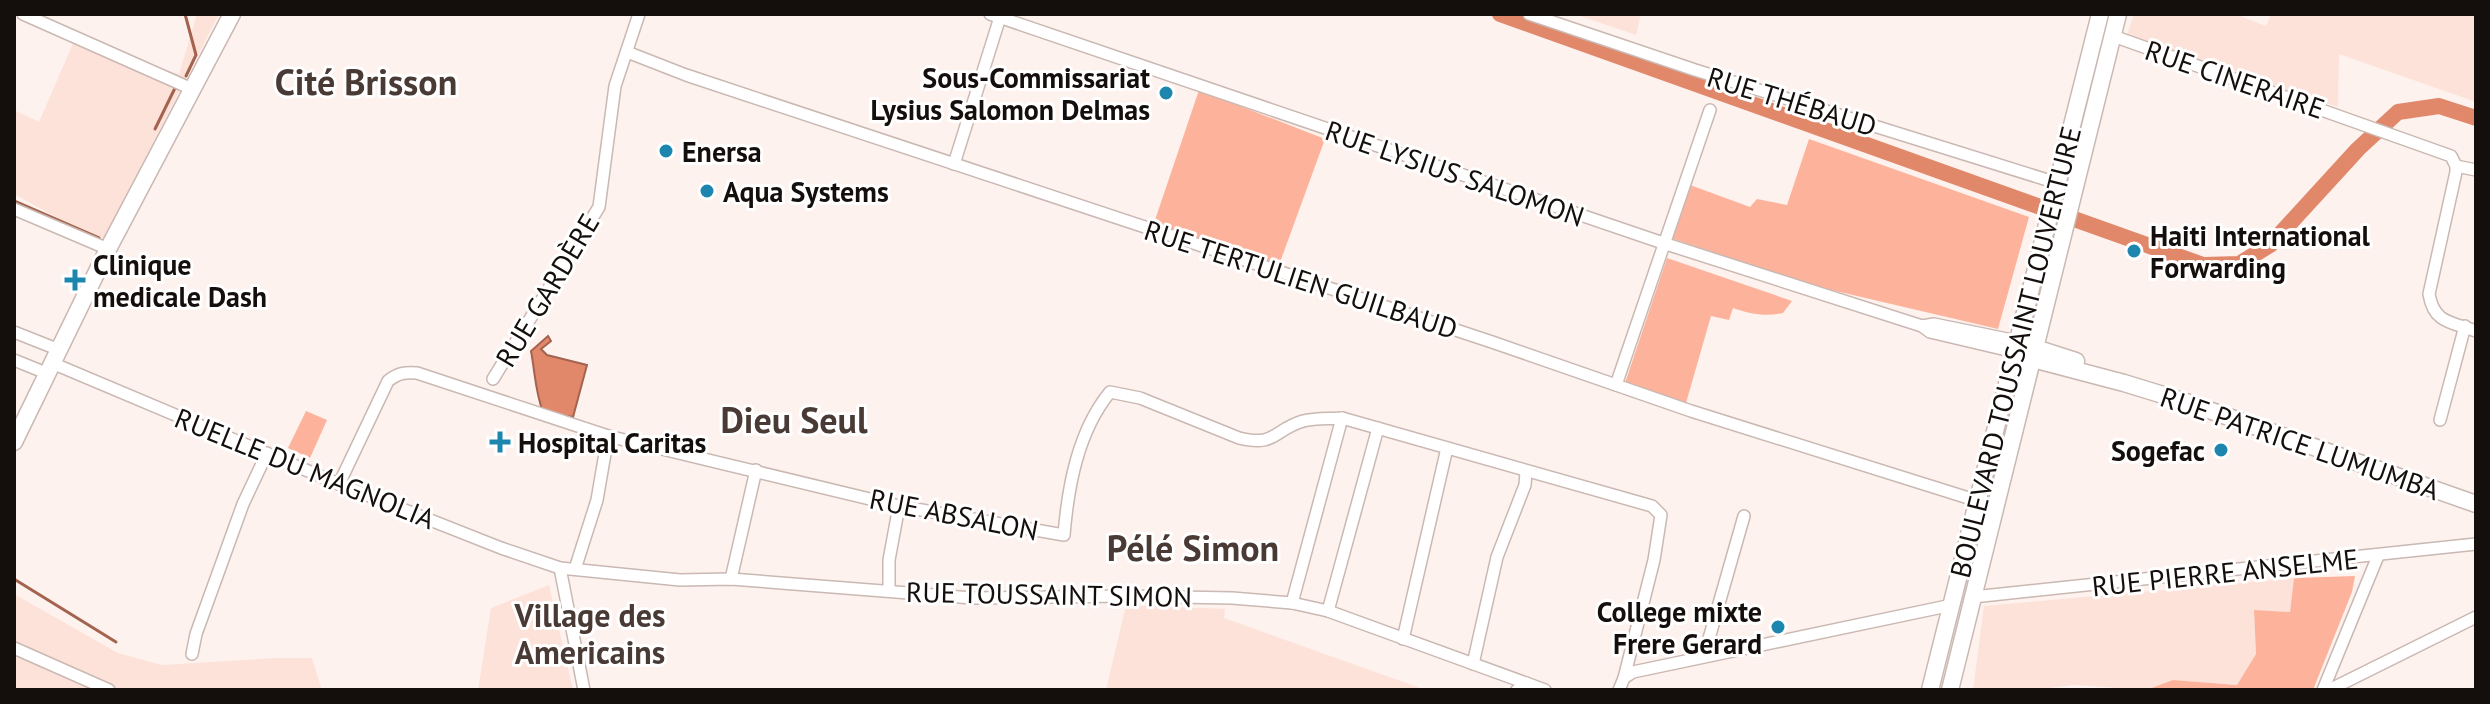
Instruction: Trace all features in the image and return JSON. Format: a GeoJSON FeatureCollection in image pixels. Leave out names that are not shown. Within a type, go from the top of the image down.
{"type":"FeatureCollection","features":[{"type":"Feature","properties":{"kind":"main road"},"geometry":{"type":"LineString","coordinates":[[16,432],[232,14]]}},
{"type":"Feature","properties":{"kind":"main road","name":"BOULEVARD TOUSSAINT LOUVERTURE"},"geometry":{"type":"LineString","coordinates":[[1930,690],[2100,14]]}},
{"type":"Feature","properties":{"kind":"main road","name":"BOULEVARD TOUSSAINT LOUVERTURE"},"geometry":{"type":"LineString","coordinates":[[1950,690],[2118,14]]}},
{"type":"Feature","properties":{"kind":"main road","name":"RUE PATRICE LUMUMBA"},"geometry":{"type":"LineString","coordinates":[[2016,347],[2034,355],[2092,365],[2124,383],[2476,504]]}},
{"type":"Feature","properties":{"kind":"street"},"geometry":{"type":"LineString","coordinates":[[23,14],[192,89]]}},
{"type":"Feature","properties":{"kind":"street","name":"RUE GARDÈRE"},"geometry":{"type":"LineString","coordinates":[[493,379],[599,207],[615,86],[639,14]]}},
{"type":"Feature","properties":{"kind":"street","name":"RUE THÉBAUD"},"geometry":{"type":"LineString","coordinates":[[1529,14],[2056,186]]}},
{"type":"Feature","properties":{"kind":"street"},"geometry":{"type":"LineString","coordinates":[[954,164],[997,15]]}},
{"type":"Feature","properties":{"kind":"street","name":"RUE LYSIUS SALOMON"},"geometry":{"type":"LineString","coordinates":[[997,15],[1663,243],[1922,326],[1934,324],[2016,347]]}},
{"type":"Feature","properties":{"kind":"street","name":"RUE CINERAIRE"},"geometry":{"type":"LineString","coordinates":[[2113,36],[2397,135],[2451,156],[2456,166]]}},
{"type":"Feature","properties":{"kind":"street","name":"RUE TERTULIEN GUILBAUD"},"geometry":{"type":"LineString","coordinates":[[627,52],[686,75],[1616,385],[1978,501]]}},
{"type":"Feature","properties":{"kind":"street"},"geometry":{"type":"LineString","coordinates":[[1616,385],[1710,110]]}},
{"type":"Feature","properties":{"kind":"street"},"geometry":{"type":"LineString","coordinates":[[2440,420],[2470,329],[2438,316],[2431,306],[2429,294],[2456,166],[2476,170]]}},
{"type":"Feature","properties":{"kind":"street"},"geometry":{"type":"LineString","coordinates":[[14,209],[108,249]]}},
{"type":"Feature","properties":{"kind":"street"},"geometry":{"type":"LineString","coordinates":[[14,332],[52,362]]}},
{"type":"Feature","properties":{"kind":"street"},"geometry":{"type":"LineString","coordinates":[[14,360],[52,362]]}},
{"type":"Feature","properties":{"kind":"street","name":"RUELLE DU MAGNOLIA"},"geometry":{"type":"LineString","coordinates":[[52,362],[339,484],[560,568]]}},
{"type":"Feature","properties":{"kind":"street","name":"RUE ABSALON"},"geometry":{"type":"LineString","coordinates":[[339,484],[388,381],[396,374],[406,372],[548,414],[608,436],[899,506],[1064,535],[1066,506],[1080,447],[1110,392],[1140,398],[1254,442],[1267,441],[1308,420],[1342,418],[1652,506],[1661,515],[1654,560],[1624,678]]}},
{"type":"Feature","properties":{"kind":"street"},"geometry":{"type":"LineString","coordinates":[[1292,603],[1342,418]]}},
{"type":"Feature","properties":{"kind":"street"},"geometry":{"type":"LineString","coordinates":[[1328,611],[1378,428]]}},
{"type":"Feature","properties":{"kind":"street"},"geometry":{"type":"LineString","coordinates":[[575,569],[597,500],[608,436]]}},
{"type":"Feature","properties":{"kind":"street"},"geometry":{"type":"LineString","coordinates":[[1403,639],[1447,448]]}},
{"type":"Feature","properties":{"kind":"street"},"geometry":{"type":"LineString","coordinates":[[192,654],[196,634],[243,504],[267,453]]}},
{"type":"Feature","properties":{"kind":"street"},"geometry":{"type":"LineString","coordinates":[[731,579],[756,470]]}},
{"type":"Feature","properties":{"kind":"street"},"geometry":{"type":"LineString","coordinates":[[1473,664],[1497,557],[1525,485],[1526,472]]}},
{"type":"Feature","properties":{"kind":"street"},"geometry":{"type":"LineString","coordinates":[[889,591],[889,560],[899,506]]}},
{"type":"Feature","properties":{"kind":"street"},"geometry":{"type":"LineString","coordinates":[[1704,656],[1744,516]]}},
{"type":"Feature","properties":{"kind":"street","name":"RUE PIERRE ANSELME"},"geometry":{"type":"LineString","coordinates":[[1973,597],[2476,544]]}},
{"type":"Feature","properties":{"kind":"street"},"geometry":{"type":"LineString","coordinates":[[2326,690],[2378,556]]}},
{"type":"Feature","properties":{"kind":"street"},"geometry":{"type":"LineString","coordinates":[[560,568],[584,690]]}},
{"type":"Feature","properties":{"kind":"street","name":"RUE TOUSSAINT SIMON"},"geometry":{"type":"LineString","coordinates":[[560,568],[680,580],[731,579],[972,598],[1121,596],[1232,598],[1292,603],[1328,611],[1473,664],[1521,686],[1545,690]]}},
{"type":"Feature","properties":{"kind":"street"},"geometry":{"type":"LineString","coordinates":[[1619,690],[1624,678],[1633,672],[1952,605]]}},
{"type":"Feature","properties":{"kind":"street"},"geometry":{"type":"LineString","coordinates":[[2326,690],[2476,617]]}},
{"type":"Feature","properties":{"kind":"street"},"geometry":{"type":"LineString","coordinates":[[14,648],[109,690]]}},
{"type":"Feature","properties":{"kind":"shaded area"},"geometry":{"type":"Polygon","coordinates":[[[197,14],[219,14],[104,239],[14,194],[14,110],[39,122],[74,41],[179,74],[197,14]]]}},
{"type":"Feature","properties":{"kind":"shaded area"},"geometry":{"type":"Polygon","coordinates":[[[1574,14],[1641,14],[1636,35],[1574,14]]]}},
{"type":"Feature","properties":{"kind":"shaded area"},"geometry":{"type":"Polygon","coordinates":[[[2134,14],[2235,14],[2266,26],[2271,14],[2476,14],[2476,102],[2339,54],[2338,107],[2126,38],[2134,14]]]}},
{"type":"Feature","properties":{"kind":"shaded area"},"geometry":{"type":"Polygon","coordinates":[[[1199,90],[1325,139],[1279,265],[1154,223],[1199,90]]]}},
{"type":"Feature","properties":{"kind":"shaded area"},"geometry":{"type":"Polygon","coordinates":[[[1809,139],[2029,217],[1998,329],[1810,285],[1671,238],[1690,185],[1750,207],[1757,199],[1787,205],[1809,139]]]}},
{"type":"Feature","properties":{"kind":"shaded area"},"geometry":{"type":"Polygon","coordinates":[[[1667,258],[1792,301],[1783,313],[1758,314],[1733,308],[1729,320],[1711,316],[1686,403],[1625,383],[1667,258]]]}},
{"type":"Feature","properties":{"kind":"shaded area"},"geometry":{"type":"Polygon","coordinates":[[[548,336],[551,341],[541,349],[547,355],[587,365],[573,417],[543,412],[540,404],[531,351],[548,336]]]}},
{"type":"Feature","properties":{"kind":"shaded area"},"geometry":{"type":"Polygon","coordinates":[[[306,411],[327,420],[310,458],[288,448],[306,411]]]}},
{"type":"Feature","properties":{"kind":"shaded area"},"geometry":{"type":"Polygon","coordinates":[[[2355,576],[2352,592],[2313,690],[2146,690],[2173,680],[2237,685],[2256,654],[2254,610],[2290,612],[2294,578],[2355,576]]]}},
{"type":"Feature","properties":{"kind":"shaded area"},"geometry":{"type":"Polygon","coordinates":[[[2294,578],[2290,612],[2254,611],[2256,654],[2237,685],[2173,680],[2146,690],[2074,685],[2033,690],[1973,690],[1984,606],[2294,578]]]}},
{"type":"Feature","properties":{"kind":"shaded area"},"geometry":{"type":"Polygon","coordinates":[[[549,585],[573,690],[478,690],[491,608],[549,585]]]}},
{"type":"Feature","properties":{"kind":"shaded area"},"geometry":{"type":"Polygon","coordinates":[[[14,594],[118,653],[162,665],[312,658],[322,690],[14,690],[14,594]]]}},
{"type":"Feature","properties":{"kind":"shaded area"},"geometry":{"type":"Polygon","coordinates":[[[1126,605],[1225,609],[1224,618],[1426,690],[1106,690],[1126,605]]]}},
{"type":"Feature","properties":{"kind":"waterway"},"geometry":{"type":"LineString","coordinates":[[185,14],[196,55],[186,76]]}},
{"type":"Feature","properties":{"kind":"waterway"},"geometry":{"type":"LineString","coordinates":[[1500,14],[2203,265],[2239,264],[2270,245],[2358,149],[2398,112],[2439,106],[2476,118]]}},
{"type":"Feature","properties":{"kind":"waterway"},"geometry":{"type":"LineString","coordinates":[[155,129],[176,86]]}},
{"type":"Feature","properties":{"kind":"waterway"},"geometry":{"type":"LineString","coordinates":[[14,201],[99,238]]}},
{"type":"Feature","properties":{"kind":"waterway"},"geometry":{"type":"LineString","coordinates":[[14,579],[116,642]]}},
{"type":"Feature","properties":{"kind":"place","name":"Sous-Commissariat Lysius Salomon Delmas"},"geometry":{"type":"Point","coordinates":[1166,93]}},
{"type":"Feature","properties":{"kind":"place","name":"Enersa"},"geometry":{"type":"Point","coordinates":[666,151]}},
{"type":"Feature","properties":{"kind":"place","name":"Aqua Systems"},"geometry":{"type":"Point","coordinates":[707,191]}},
{"type":"Feature","properties":{"kind":"place","name":"Haiti International Forwarding"},"geometry":{"type":"Point","coordinates":[2134,251]}},
{"type":"Feature","properties":{"kind":"place","name":"Clinique medicale Dash"},"geometry":{"type":"Point","coordinates":[75,280]}},
{"type":"Feature","properties":{"kind":"place","name":"Hospital Caritas"},"geometry":{"type":"Point","coordinates":[500,442]}},
{"type":"Feature","properties":{"kind":"place","name":"Sogefac"},"geometry":{"type":"Point","coordinates":[2221,450]}},
{"type":"Feature","properties":{"kind":"place","name":"College mixte Frere Gerard"},"geometry":{"type":"Point","coordinates":[1778,627]}},
{"type":"Feature","properties":{"kind":"district","name":"Cité Brisson"},"geometry":{"type":"Point","coordinates":[366,81]}},
{"type":"Feature","properties":{"kind":"district","name":"Dieu Seul"},"geometry":{"type":"Point","coordinates":[794,419]}},
{"type":"Feature","properties":{"kind":"district","name":"Pélé Simon"},"geometry":{"type":"Point","coordinates":[1193,547]}},
{"type":"Feature","properties":{"kind":"district","name":"Village des Americains"},"geometry":{"type":"Point","coordinates":[590,634]}}]}
